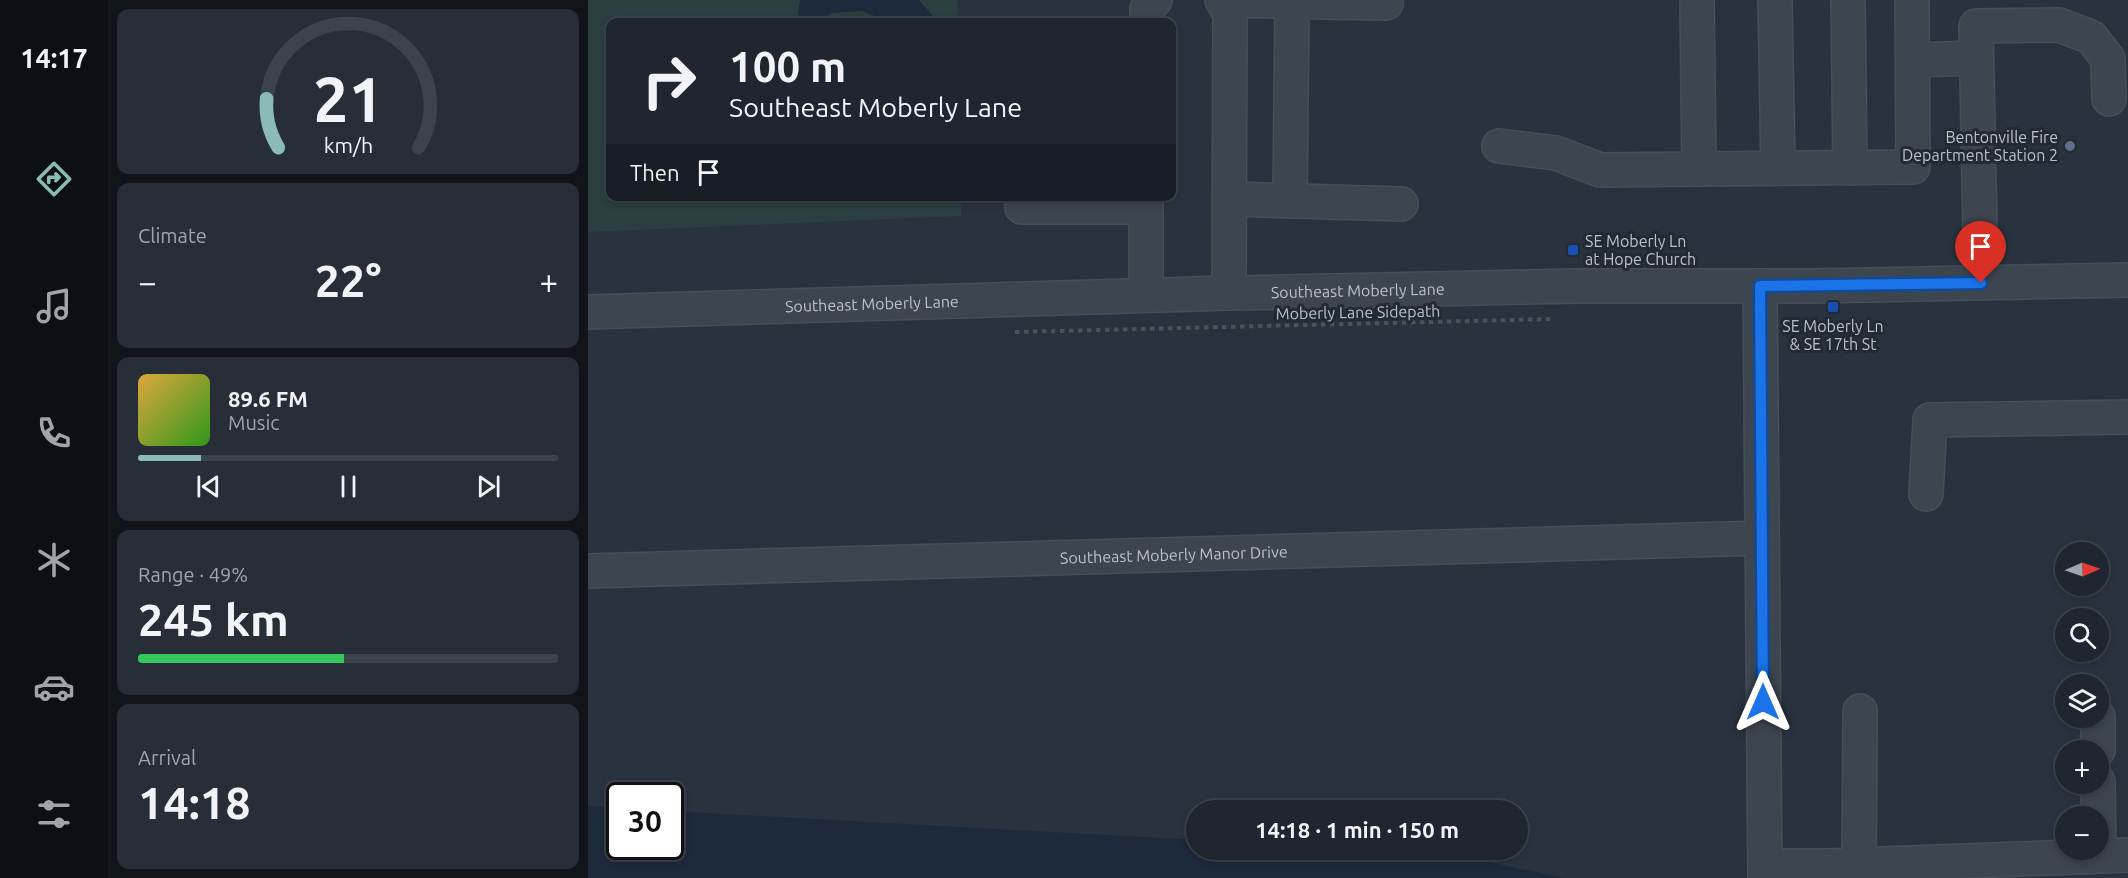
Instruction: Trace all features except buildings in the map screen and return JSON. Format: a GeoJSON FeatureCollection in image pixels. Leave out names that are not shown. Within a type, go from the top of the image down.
{"type":"FeatureCollection","features":[{"type":"Feature","properties":{"kind":"street"},"geometry":{"type":"LineString","coordinates":[[1222,0],[1386,3]]}},
{"type":"Feature","properties":{"kind":"street"},"geometry":{"type":"LineString","coordinates":[[1222,0],[1230,14],[1229,293]]}},
{"type":"Feature","properties":{"kind":"street"},"geometry":{"type":"LineString","coordinates":[[1697,0],[1699,169]]}},
{"type":"Feature","properties":{"kind":"street"},"geometry":{"type":"LineString","coordinates":[[1775,0],[1778,168]]}},
{"type":"Feature","properties":{"kind":"street"},"geometry":{"type":"LineString","coordinates":[[1848,0],[1850,168]]}},
{"type":"Feature","properties":{"kind":"street"},"geometry":{"type":"LineString","coordinates":[[1499,146],[1556,153],[1600,170],[1913,167],[1912,0]]}},
{"type":"Feature","properties":{"kind":"street"},"geometry":{"type":"LineString","coordinates":[[1290,201],[1292,2]]}},
{"type":"Feature","properties":{"kind":"street"},"geometry":{"type":"LineString","coordinates":[[1913,60],[1976,28],[2059,25],[2091,38],[2108,59],[2109,99]]}},
{"type":"Feature","properties":{"kind":"street"},"geometry":{"type":"LineString","coordinates":[[1976,28],[1981,283]]}},
{"type":"Feature","properties":{"kind":"street"},"geometry":{"type":"LineString","coordinates":[[1229,199],[1401,204]]}},
{"type":"Feature","properties":{"kind":"street"},"geometry":{"type":"LineString","coordinates":[[1022,207],[1146,202],[1146,295]]}},
{"type":"Feature","properties":{"kind":"street","name":"Southeast Moberly Lane"},"geometry":{"type":"LineString","coordinates":[[588,312],[1229,293],[1579,286],[1760,286],[2128,280]]}},
{"type":"Feature","properties":{"kind":"street"},"geometry":{"type":"LineString","coordinates":[[1760,286],[1765,872],[2114,856],[2101,794]]}},
{"type":"Feature","properties":{"kind":"street"},"geometry":{"type":"LineString","coordinates":[[1926,494],[1930,420],[2128,417]]}},
{"type":"Feature","properties":{"kind":"street","name":"Southeast Moberly Manor Drive"},"geometry":{"type":"LineString","coordinates":[[588,571],[1762,538]]}},
{"type":"Feature","properties":{"kind":"street"},"geometry":{"type":"LineString","coordinates":[[1838,870],[1860,711]]}},
{"type":"Feature","properties":{"kind":"path","name":"Moberly Lane Sidepath"},"geometry":{"type":"LineString","coordinates":[[1013,332],[1559,319]]}},
{"type":"Feature","properties":{"kind":"shaded area"},"geometry":{"type":"Polygon","coordinates":[[[588,0],[957,0],[958,18],[606,18],[606,201],[961,201],[961,216],[588,232],[588,0]]]}},
{"type":"Feature","properties":{"kind":"water"},"geometry":{"type":"Polygon","coordinates":[[[800,0],[919,0],[932,18],[879,18],[863,11],[832,13],[823,18],[802,18],[798,14],[800,0]]]}},
{"type":"Feature","properties":{"kind":"water"},"geometry":{"type":"Polygon","coordinates":[[[588,806],[606,807],[606,860],[684,860],[684,812],[1186,839],[1186,860],[1478,860],[1565,878],[588,878],[588,806]]]}},
{"type":"Feature","properties":{"kind":"place","name":"Bentonville Fire Department Station 2"},"geometry":{"type":"Point","coordinates":[2070,146]}},
{"type":"Feature","properties":{"kind":"place","name":"SE Moberly Ln at Hope Church"},"geometry":{"type":"Point","coordinates":[1573,250]}},
{"type":"Feature","properties":{"kind":"place","name":"SE Moberly Ln & SE 17th St"},"geometry":{"type":"Point","coordinates":[1833,307]}},
{"type":"Feature","properties":{"kind":"route"},"geometry":{"type":"LineString","coordinates":[[1763,702],[1760,286],[1981,283]]}}]}
